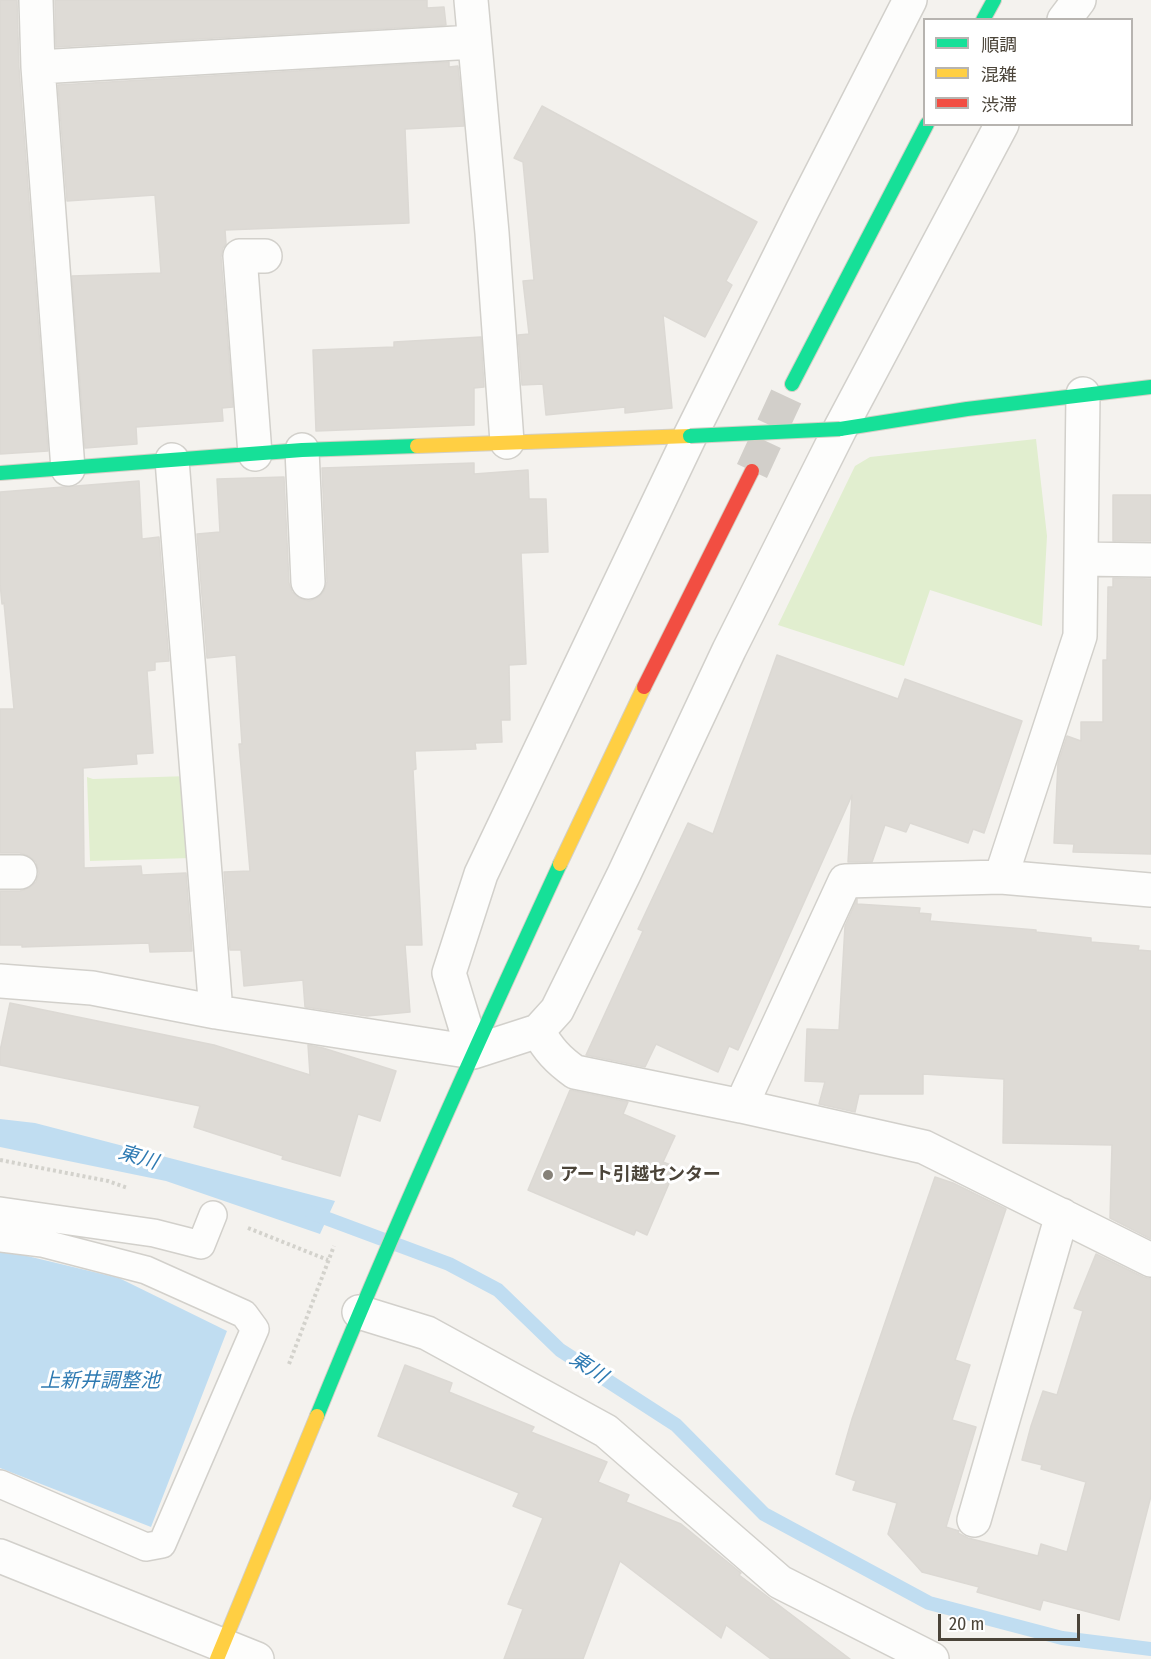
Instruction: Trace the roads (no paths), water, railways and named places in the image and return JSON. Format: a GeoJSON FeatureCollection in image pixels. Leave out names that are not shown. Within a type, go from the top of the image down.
{"type":"FeatureCollection","features":[{"type":"Feature","properties":{"kind":"street"},"geometry":{"type":"LineString","coordinates":[[36,0],[38,67],[68,469]]}},
{"type":"Feature","properties":{"kind":"street"},"geometry":{"type":"LineString","coordinates":[[471,0],[492,233],[507,442]]}},
{"type":"Feature","properties":{"kind":"street"},"geometry":{"type":"LineString","coordinates":[[984,18],[994,0]]}},
{"type":"Feature","properties":{"kind":"street"},"geometry":{"type":"LineString","coordinates":[[1066,18],[1079,0]]}},
{"type":"Feature","properties":{"kind":"street"},"geometry":{"type":"LineString","coordinates":[[473,1052],[449,973],[482,874],[690,435],[802,211],[899,4]]}},
{"type":"Feature","properties":{"kind":"street"},"geometry":{"type":"LineString","coordinates":[[38,67],[474,42]]}},
{"type":"Feature","properties":{"kind":"street"},"geometry":{"type":"LineString","coordinates":[[792,384],[926,126]]}},
{"type":"Feature","properties":{"kind":"street"},"geometry":{"type":"LineString","coordinates":[[0,981],[92,988],[216,1012],[473,1052],[538,1031],[557,1010],[624,874],[729,650],[840,429],[1001,126]]}},
{"type":"Feature","properties":{"kind":"street"},"geometry":{"type":"LineString","coordinates":[[255,454],[240,256],[265,256]]}},
{"type":"Feature","properties":{"kind":"street"},"geometry":{"type":"LineString","coordinates":[[0,473],[302,450],[840,429],[967,409],[1151,387]]}},
{"type":"Feature","properties":{"kind":"street"},"geometry":{"type":"LineString","coordinates":[[1001,877],[1080,636],[1083,394]]}},
{"type":"Feature","properties":{"kind":"street"},"geometry":{"type":"LineString","coordinates":[[302,450],[308,582]]}},
{"type":"Feature","properties":{"kind":"street"},"geometry":{"type":"LineString","coordinates":[[172,460],[216,1012]]}},
{"type":"Feature","properties":{"kind":"street"},"geometry":{"type":"LineString","coordinates":[[219,1653],[359,1312],[473,1052],[609,758],[752,471]]}},
{"type":"Feature","properties":{"kind":"street"},"geometry":{"type":"LineString","coordinates":[[1081,559],[1151,560]]}},
{"type":"Feature","properties":{"kind":"street"},"geometry":{"type":"LineString","coordinates":[[741,1106],[845,881],[1001,877],[1151,891]]}},
{"type":"Feature","properties":{"kind":"street"},"geometry":{"type":"LineString","coordinates":[[538,1031],[559,1061],[575,1072],[924,1147],[1151,1260]]}},
{"type":"Feature","properties":{"kind":"street"},"geometry":{"type":"LineString","coordinates":[[974,1520],[1062,1215]]}},
{"type":"Feature","properties":{"kind":"street"},"geometry":{"type":"LineString","coordinates":[[359,1312],[427,1333],[606,1431],[780,1582],[932,1659]]}},
{"type":"Feature","properties":{"kind":"street"},"geometry":{"type":"LineString","coordinates":[[0,1556],[219,1653],[257,1659]]}},
{"type":"Feature","properties":{"kind":"lane"},"geometry":{"type":"LineString","coordinates":[[0,1211],[154,1233],[201,1245],[213,1215]]}},
{"type":"Feature","properties":{"kind":"lane"},"geometry":{"type":"LineString","coordinates":[[0,1238],[42,1243],[146,1270],[243,1314],[255,1329],[162,1544],[146,1547],[0,1484]]}},
{"type":"Feature","properties":{"kind":"water"},"geometry":{"type":"Polygon","coordinates":[[[0,1119],[35,1123],[335,1201],[320,1234],[166,1181],[0,1147],[0,1119]]]}},
{"type":"Feature","properties":{"kind":"water","name":"上新井調整池"},"geometry":{"type":"Polygon","coordinates":[[[0,1252],[23,1255],[119,1278],[227,1331],[151,1527],[0,1468],[0,1252]]]}},
{"type":"Feature","properties":{"kind":"waterway","name":"東川"},"geometry":{"type":"LineString","coordinates":[[312,1213],[449,1264],[498,1290],[560,1350],[676,1425],[764,1514],[929,1603],[1062,1638],[1151,1649]]}},
{"type":"Feature","properties":{"kind":"tunnel"},"geometry":{"type":"LineString","coordinates":[[752,471],[792,384]]}},
{"type":"Feature","properties":{"kind":"place","name":"アート引越センター"},"geometry":{"type":"Point","coordinates":[548,1175]}}]}
